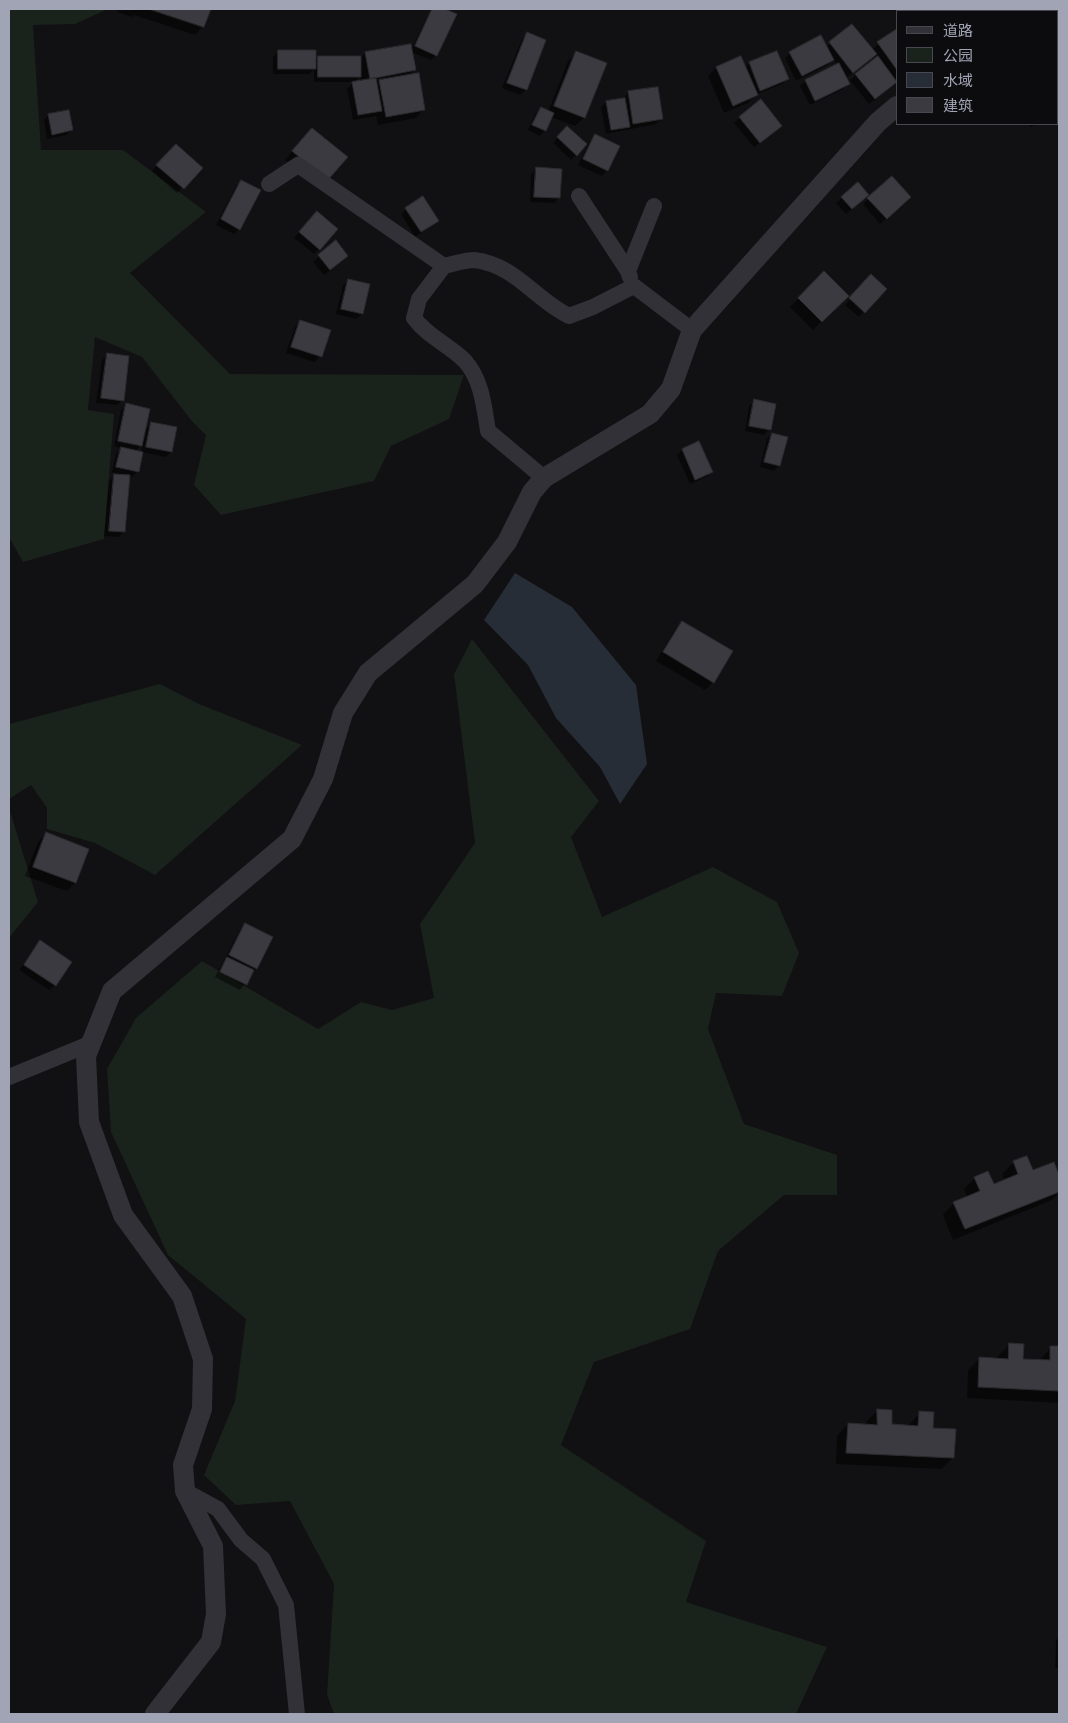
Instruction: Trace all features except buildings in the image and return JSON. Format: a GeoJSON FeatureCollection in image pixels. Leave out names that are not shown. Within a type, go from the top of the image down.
{"type":"FeatureCollection","features":[{"type":"Feature","properties":{"kind":"street"},"geometry":{"type":"LineString","coordinates":[[155,1714],[211,1642],[216,1614],[213,1546],[185,1491],[183,1465],[202,1409],[203,1359],[182,1296],[123,1215],[89,1122],[86,1056],[112,991],[292,839],[322,779],[343,713],[368,673],[474,584],[507,542],[532,492],[544,478],[650,414],[671,389],[692,330],[878,122],[896,107]]}},
{"type":"Feature","properties":{"kind":"street"},"geometry":{"type":"LineString","coordinates":[[269,184],[298,165],[444,266]]}},
{"type":"Feature","properties":{"kind":"street"},"geometry":{"type":"LineString","coordinates":[[579,196],[628,271],[634,286],[692,330]]}},
{"type":"Feature","properties":{"kind":"street"},"geometry":{"type":"LineString","coordinates":[[628,271],[654,206]]}},
{"type":"Feature","properties":{"kind":"street"},"geometry":{"type":"LineString","coordinates":[[544,478],[488,431],[480,386],[465,362],[424,331],[414,318],[419,299],[444,266],[473,260],[509,270],[552,307],[569,316],[593,307],[634,286]]}},
{"type":"Feature","properties":{"kind":"street"},"geometry":{"type":"LineString","coordinates":[[9,1077],[92,1043]]}},
{"type":"Feature","properties":{"kind":"street"},"geometry":{"type":"LineString","coordinates":[[185,1491],[218,1509],[241,1540],[263,1559],[286,1606],[297,1714]]}},
{"type":"Feature","properties":{"kind":"green space"},"geometry":{"type":"Polygon","coordinates":[[[9,9],[108,9],[75,24],[33,25],[41,150],[123,150],[206,212],[130,273],[230,374],[464,375],[449,419],[391,446],[374,481],[221,515],[194,485],[206,435],[191,420],[142,357],[95,337],[88,410],[114,414],[104,539],[23,562],[9,537],[9,9]]]}},
{"type":"Feature","properties":{"kind":"green space"},"geometry":{"type":"Polygon","coordinates":[[[472,639],[599,801],[571,837],[602,917],[713,867],[777,902],[799,953],[782,996],[716,993],[708,1029],[744,1124],[837,1155],[837,1195],[784,1195],[718,1251],[690,1329],[594,1362],[561,1445],[706,1541],[686,1602],[827,1647],[796,1714],[334,1714],[327,1695],[334,1584],[290,1501],[236,1505],[204,1475],[235,1401],[246,1319],[168,1255],[111,1132],[107,1069],[136,1018],[202,961],[318,1029],[361,1002],[392,1010],[434,998],[420,924],[475,843],[454,674],[472,639]]]}},
{"type":"Feature","properties":{"kind":"green space"},"geometry":{"type":"Polygon","coordinates":[[[160,684],[199,704],[302,745],[155,875],[95,843],[47,829],[47,808],[31,785],[9,799],[9,724],[160,684]]]}},
{"type":"Feature","properties":{"kind":"green space"},"geometry":{"type":"Polygon","coordinates":[[[9,808],[38,902],[9,938],[9,808]]]}},
{"type":"Feature","properties":{"kind":"water"},"geometry":{"type":"Polygon","coordinates":[[[515,573],[572,607],[636,685],[647,764],[620,804],[600,767],[556,718],[528,665],[484,620],[515,573]]]}}]}
